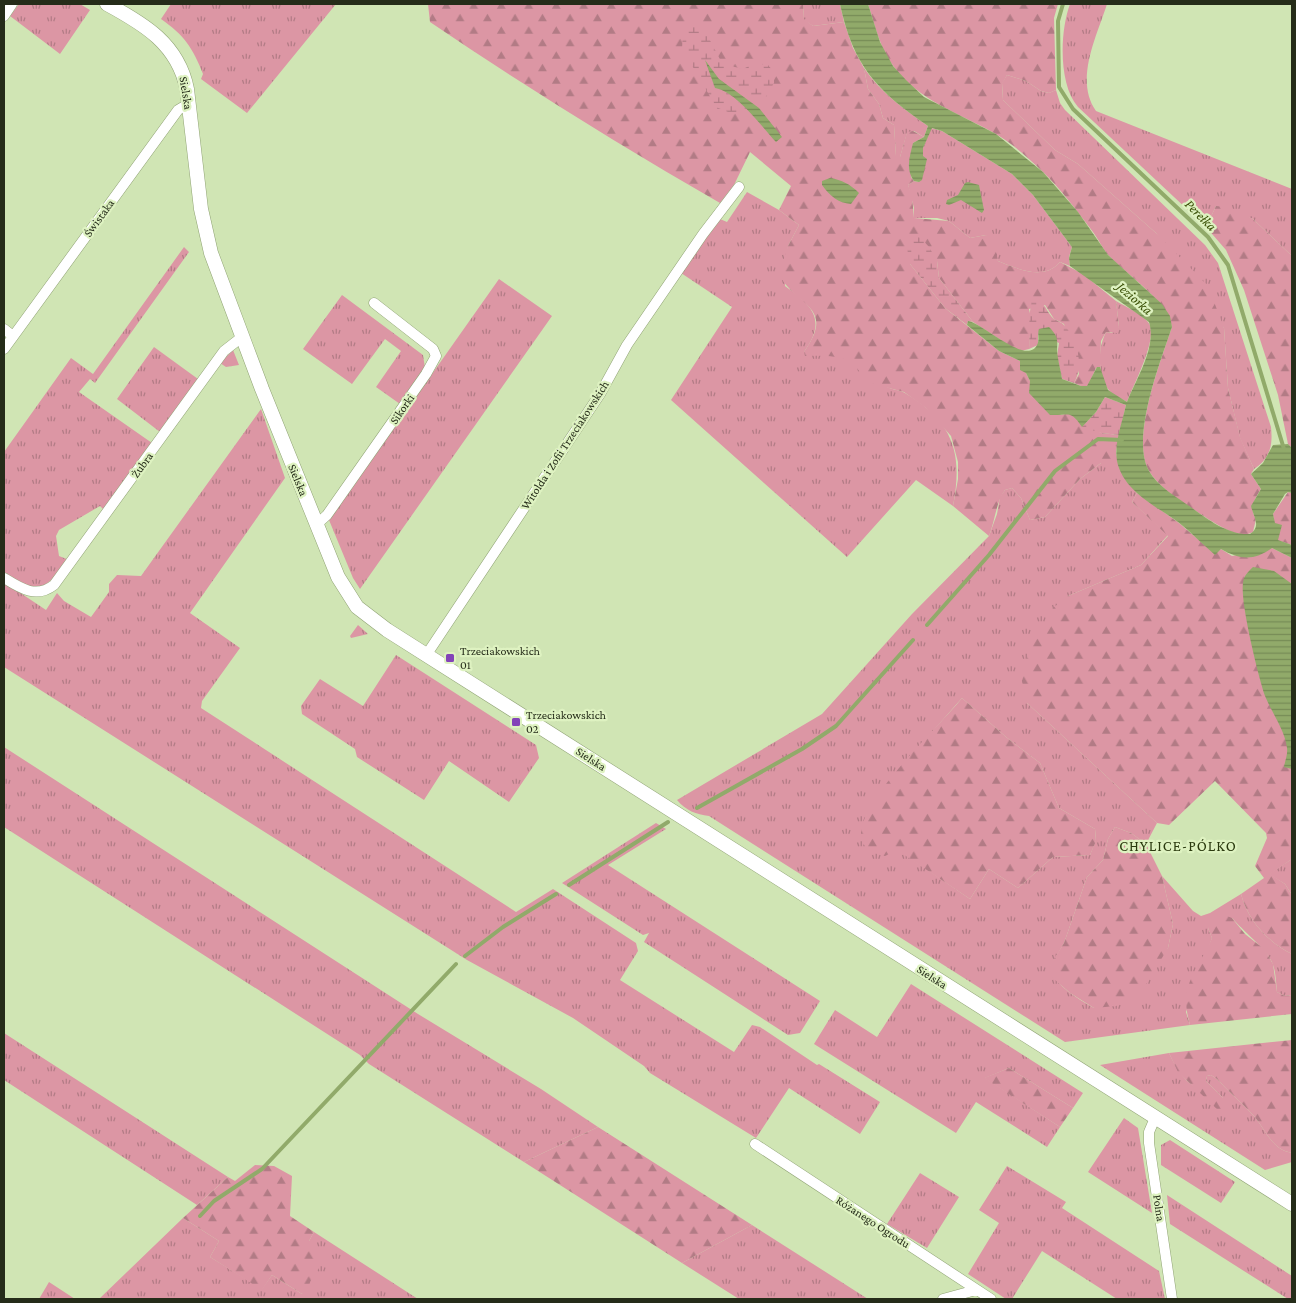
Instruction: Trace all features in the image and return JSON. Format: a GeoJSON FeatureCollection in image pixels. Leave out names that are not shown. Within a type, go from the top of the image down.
{"type":"FeatureCollection","features":[{"type":"Feature","properties":{"kind":"street"},"geometry":{"type":"LineString","coordinates":[[4,16],[12,4]]}},
{"type":"Feature","properties":{"kind":"street","name":"Sielska"},"geometry":{"type":"LineString","coordinates":[[107,4],[153,30],[167,46],[186,82],[193,156],[205,231],[217,271],[316,525],[338,577],[353,602],[367,616],[1292,1204]]}},
{"type":"Feature","properties":{"kind":"street","name":"Świstaka"},"geometry":{"type":"LineString","coordinates":[[4,349],[178,110],[188,104]]}},
{"type":"Feature","properties":{"kind":"street","name":"Witolda i Zofii Trzeciakowskich"},"geometry":{"type":"LineString","coordinates":[[427,654],[600,394],[627,345],[702,234],[738,187]]}},
{"type":"Feature","properties":{"kind":"street","name":"Sikorki"},"geometry":{"type":"LineString","coordinates":[[316,525],[327,515],[426,374],[436,356],[433,349],[374,303]]}},
{"type":"Feature","properties":{"kind":"street"},"geometry":{"type":"LineString","coordinates":[[4,329],[13,336]]}},
{"type":"Feature","properties":{"kind":"street","name":"Żubra"},"geometry":{"type":"LineString","coordinates":[[4,578],[23,590],[41,592],[54,585],[224,351],[242,337]]}},
{"type":"Feature","properties":{"kind":"street","name":"Polna"},"geometry":{"type":"LineString","coordinates":[[1155,1118],[1149,1132],[1149,1143],[1172,1299]]}},
{"type":"Feature","properties":{"kind":"street","name":"Różanego Ogrodu"},"geometry":{"type":"LineString","coordinates":[[755,1144],[991,1299]]}},
{"type":"Feature","properties":{"kind":"street"},"geometry":{"type":"LineString","coordinates":[[943,1299],[976,1290]]}},
{"type":"Feature","properties":{"kind":"green space"},"geometry":{"type":"Polygon","coordinates":[[[19,4],[80,4],[90,10],[60,54],[10,16],[19,4]]]}},
{"type":"Feature","properties":{"kind":"green space"},"geometry":{"type":"Polygon","coordinates":[[[171,4],[336,4],[247,113],[201,79],[203,74],[187,43],[161,19],[171,4]]]}},
{"type":"Feature","properties":{"kind":"green space"},"geometry":{"type":"Polygon","coordinates":[[[428,4],[803,4],[804,19],[813,26],[844,22],[853,48],[864,68],[868,89],[879,104],[883,118],[894,125],[896,156],[900,157],[907,132],[913,131],[924,137],[913,143],[911,177],[914,181],[908,185],[912,196],[914,218],[949,221],[970,238],[986,235],[993,238],[998,261],[1022,270],[1030,272],[1046,271],[1054,268],[1060,262],[1083,274],[1116,301],[1119,327],[1117,333],[1106,332],[1101,341],[1100,367],[1096,368],[1088,386],[1081,386],[1074,383],[1079,374],[1064,324],[1054,319],[1045,305],[1029,309],[1031,318],[1029,349],[1021,351],[973,322],[939,278],[937,261],[910,264],[945,308],[999,351],[1020,361],[1030,381],[1061,415],[1069,413],[1101,433],[1119,435],[1116,452],[1118,463],[1101,463],[1080,479],[1045,517],[1030,520],[1021,498],[1012,488],[1005,490],[989,536],[953,506],[958,479],[958,462],[951,436],[926,408],[904,392],[866,382],[855,366],[848,361],[833,356],[805,356],[804,352],[813,337],[816,325],[815,315],[786,285],[779,274],[788,246],[799,225],[779,210],[791,186],[750,152],[734,185],[720,203],[573,115],[430,22],[428,4]]]}},
{"type":"Feature","properties":{"kind":"green space"},"geometry":{"type":"Polygon","coordinates":[[[803,4],[840,4],[844,22],[813,26],[804,20],[803,4]]]}},
{"type":"Feature","properties":{"kind":"green space"},"geometry":{"type":"Polygon","coordinates":[[[868,4],[1058,4],[1054,18],[1056,90],[1049,93],[1041,91],[1026,81],[1007,75],[1002,84],[1003,100],[1055,150],[1078,164],[1156,233],[1208,286],[1224,328],[1228,388],[1240,437],[1254,469],[1251,474],[1261,489],[1253,504],[1256,519],[1253,532],[1248,534],[1236,533],[1218,525],[1168,492],[1149,471],[1144,457],[1145,420],[1149,399],[1172,327],[1169,317],[1163,308],[1146,289],[1110,257],[1062,193],[1025,155],[994,133],[927,98],[904,79],[885,53],[868,4]]]}},
{"type":"Feature","properties":{"kind":"green space"},"geometry":{"type":"Polygon","coordinates":[[[1070,4],[1107,4],[1093,44],[1087,72],[1087,86],[1090,99],[1096,111],[1292,189],[1292,256],[1253,219],[1216,206],[1206,227],[1078,107],[1067,85],[1064,71],[1064,28],[1070,4]]]}},
{"type":"Feature","properties":{"kind":"green space"},"geometry":{"type":"Polygon","coordinates":[[[689,24],[696,26],[706,34],[723,64],[743,69],[755,63],[768,65],[774,72],[774,83],[759,108],[719,79],[706,62],[715,88],[729,94],[748,112],[728,112],[716,107],[682,48],[683,34],[689,24]]]}},
{"type":"Feature","properties":{"kind":"green space"},"geometry":{"type":"Polygon","coordinates":[[[864,68],[885,93],[928,126],[924,137],[914,131],[907,133],[900,157],[896,157],[894,125],[883,118],[879,104],[868,89],[864,68]]]}},
{"type":"Feature","properties":{"kind":"green space"},"geometry":{"type":"Polygon","coordinates":[[[1007,75],[1026,81],[1041,91],[1049,93],[1056,90],[1060,103],[1065,110],[1205,245],[1218,263],[1271,427],[1271,446],[1267,456],[1254,469],[1240,438],[1228,388],[1224,328],[1156,233],[1078,164],[1055,150],[1003,100],[1002,83],[1007,75]]]}},
{"type":"Feature","properties":{"kind":"green space"},"geometry":{"type":"Polygon","coordinates":[[[931,128],[942,131],[1012,174],[1033,195],[1072,247],[1069,257],[1070,266],[1060,262],[1054,268],[1046,271],[1030,272],[1022,270],[998,261],[986,235],[970,238],[949,221],[937,218],[914,218],[914,208],[908,185],[914,181],[919,182],[923,148],[931,128]]]}},
{"type":"Feature","properties":{"kind":"green space"},"geometry":{"type":"Polygon","coordinates":[[[747,192],[779,210],[799,225],[788,246],[785,286],[803,300],[814,314],[815,331],[804,352],[846,358],[881,384],[903,392],[922,404],[944,428],[951,441],[955,455],[957,470],[953,506],[916,480],[847,557],[671,400],[732,307],[681,273],[715,222],[720,219],[727,222],[747,192]]]}},
{"type":"Feature","properties":{"kind":"green space"},"geometry":{"type":"Polygon","coordinates":[[[1216,206],[1229,207],[1253,219],[1292,256],[1292,448],[1288,444],[1278,395],[1244,290],[1226,250],[1206,227],[1216,206]]]}},
{"type":"Feature","properties":{"kind":"green space"},"geometry":{"type":"Polygon","coordinates":[[[912,235],[921,238],[929,247],[937,261],[939,278],[973,322],[968,321],[967,325],[945,308],[910,264],[907,248],[912,235]]]}},
{"type":"Feature","properties":{"kind":"green space"},"geometry":{"type":"Polygon","coordinates":[[[184,247],[189,252],[95,383],[90,379],[79,392],[152,443],[104,510],[100,506],[59,530],[56,536],[59,556],[69,560],[46,584],[40,587],[26,585],[4,572],[4,452],[71,358],[93,374],[184,247]]]}},
{"type":"Feature","properties":{"kind":"green space"},"geometry":{"type":"Polygon","coordinates":[[[499,279],[552,316],[360,589],[353,578],[329,520],[499,279]]]}},
{"type":"Feature","properties":{"kind":"green space"},"geometry":{"type":"Polygon","coordinates":[[[342,295],[423,355],[425,368],[400,404],[376,387],[401,351],[385,339],[352,384],[303,349],[342,295]]]}},
{"type":"Feature","properties":{"kind":"green space"},"geometry":{"type":"Polygon","coordinates":[[[1039,301],[1054,319],[1064,325],[1076,345],[1079,369],[1074,383],[1062,379],[1057,356],[1059,343],[1038,334],[1038,345],[1029,349],[1031,306],[1032,302],[1039,301]]]}},
{"type":"Feature","properties":{"kind":"green space"},"geometry":{"type":"Polygon","coordinates":[[[1116,301],[1141,316],[1148,322],[1151,329],[1148,349],[1127,402],[1114,395],[1108,389],[1104,383],[1100,368],[1103,338],[1106,332],[1112,333],[1119,327],[1116,301]]]}},
{"type":"Feature","properties":{"kind":"green space"},"geometry":{"type":"Polygon","coordinates":[[[154,347],[198,379],[160,432],[117,399],[154,347]]]}},
{"type":"Feature","properties":{"kind":"green space"},"geometry":{"type":"Polygon","coordinates":[[[233,350],[239,365],[226,367],[220,363],[233,350]]]}},
{"type":"Feature","properties":{"kind":"green space"},"geometry":{"type":"Polygon","coordinates":[[[1105,397],[1126,405],[1119,435],[1101,433],[1082,427],[1096,412],[1105,397]]]}},
{"type":"Feature","properties":{"kind":"green space"},"geometry":{"type":"Polygon","coordinates":[[[261,409],[285,478],[190,613],[240,648],[202,701],[201,708],[516,912],[553,889],[636,943],[638,951],[620,980],[734,1052],[752,1025],[760,1027],[817,1065],[819,1064],[880,1102],[860,1134],[789,1088],[756,1138],[650,1073],[644,1066],[573,1018],[467,960],[4,667],[4,582],[46,610],[57,593],[64,601],[91,617],[109,592],[109,584],[117,575],[141,576],[261,409]]]}},
{"type":"Feature","properties":{"kind":"green space"},"geometry":{"type":"Polygon","coordinates":[[[1101,463],[1118,463],[1125,478],[1137,493],[1132,502],[1168,535],[1141,565],[1068,596],[1027,703],[1157,823],[1146,844],[1131,833],[1115,827],[1108,839],[1103,860],[1087,877],[1064,943],[1050,967],[1057,981],[1062,986],[1094,1008],[1168,948],[1173,924],[1162,876],[1193,911],[1201,916],[1210,913],[1241,894],[1244,904],[1260,930],[1292,954],[1292,995],[1285,996],[1277,992],[1275,971],[1271,959],[1232,918],[1208,928],[1212,938],[1186,1012],[1190,1025],[1065,1042],[709,816],[684,807],[677,800],[822,714],[912,614],[989,536],[997,514],[1000,497],[1005,490],[1012,488],[1021,498],[1030,520],[1045,517],[1080,479],[1101,463]],[[962,698],[895,774],[866,816],[891,852],[897,849],[970,899],[989,869],[1018,888],[1053,857],[1090,855],[1096,840],[1095,829],[1059,808],[1040,763],[1006,737],[962,698]]]}},
{"type":"Feature","properties":{"kind":"green space"},"geometry":{"type":"Polygon","coordinates":[[[1288,492],[1292,493],[1292,545],[1277,540],[1273,514],[1288,492]]]}},
{"type":"Feature","properties":{"kind":"green space"},"geometry":{"type":"Polygon","coordinates":[[[1137,493],[1179,523],[1215,554],[1221,549],[1232,556],[1272,548],[1292,558],[1292,859],[1270,874],[1285,884],[1292,895],[1292,954],[1260,930],[1244,904],[1241,894],[1264,878],[1255,866],[1267,838],[1266,833],[1215,781],[1169,825],[1157,823],[1027,703],[1022,681],[1029,650],[1053,608],[1068,596],[1141,565],[1168,536],[1132,502],[1137,493]]]}},
{"type":"Feature","properties":{"kind":"green space"},"geometry":{"type":"Polygon","coordinates":[[[358,625],[368,634],[351,638],[350,636],[358,625]]]}},
{"type":"Feature","properties":{"kind":"green space"},"geometry":{"type":"Polygon","coordinates":[[[396,655],[536,745],[539,758],[509,802],[449,761],[424,800],[357,757],[355,749],[302,714],[301,706],[320,679],[363,706],[396,655]]]}},
{"type":"Feature","properties":{"kind":"green space"},"geometry":{"type":"Polygon","coordinates":[[[962,698],[1006,737],[1040,763],[1059,808],[1095,829],[1096,841],[1090,855],[1053,857],[1018,888],[989,869],[970,899],[897,850],[885,856],[866,847],[861,835],[864,820],[873,802],[886,783],[962,698]]]}},
{"type":"Feature","properties":{"kind":"green space"},"geometry":{"type":"Polygon","coordinates":[[[4,747],[418,1014],[541,1089],[598,1127],[524,1162],[369,1064],[360,1055],[4,827],[4,747]]]}},
{"type":"Feature","properties":{"kind":"green space"},"geometry":{"type":"Polygon","coordinates":[[[656,823],[666,829],[608,865],[820,1001],[800,1033],[788,1035],[644,942],[649,933],[643,935],[562,883],[656,823]]]}},
{"type":"Feature","properties":{"kind":"green space"},"geometry":{"type":"Polygon","coordinates":[[[1115,827],[1131,833],[1146,844],[1162,876],[1173,924],[1168,948],[1139,996],[1116,1006],[1094,1008],[1070,993],[1053,978],[1049,967],[1064,943],[1087,877],[1103,860],[1108,839],[1115,827]]]}},
{"type":"Feature","properties":{"kind":"green space"},"geometry":{"type":"Polygon","coordinates":[[[1292,859],[1292,895],[1285,884],[1269,874],[1292,859]]]}},
{"type":"Feature","properties":{"kind":"green space"},"geometry":{"type":"Polygon","coordinates":[[[1222,914],[1232,918],[1245,934],[1264,949],[1273,964],[1277,992],[1285,996],[1292,995],[1292,1014],[1190,1025],[1186,999],[1188,989],[1191,979],[1212,938],[1208,928],[1211,919],[1222,914]]]}},
{"type":"Feature","properties":{"kind":"green space"},"geometry":{"type":"Polygon","coordinates":[[[911,984],[1083,1093],[1073,1108],[1009,1068],[985,1078],[1060,1127],[1047,1147],[976,1102],[956,1133],[814,1044],[835,1010],[877,1037],[911,984]]]}},
{"type":"Feature","properties":{"kind":"green space"},"geometry":{"type":"Polygon","coordinates":[[[4,1033],[228,1177],[197,1205],[4,1080],[4,1033]]]}},
{"type":"Feature","properties":{"kind":"green space"},"geometry":{"type":"Polygon","coordinates":[[[1292,1040],[1292,1153],[1279,1148],[1254,1116],[1217,1079],[1211,1075],[1207,1076],[1206,1081],[1223,1098],[1227,1107],[1226,1114],[1220,1112],[1178,1072],[1169,1053],[1292,1040]]]}},
{"type":"Feature","properties":{"kind":"green space"},"geometry":{"type":"Polygon","coordinates":[[[1169,1053],[1179,1071],[1190,1083],[1203,1091],[1223,1098],[1206,1081],[1207,1076],[1211,1075],[1217,1079],[1254,1116],[1279,1148],[1292,1153],[1292,1162],[1265,1170],[1100,1065],[1169,1053]]]}},
{"type":"Feature","properties":{"kind":"green space"},"geometry":{"type":"Polygon","coordinates":[[[1009,1068],[1073,1108],[1060,1127],[984,1078],[1009,1068]]]}},
{"type":"Feature","properties":{"kind":"green space"},"geometry":{"type":"Polygon","coordinates":[[[1124,1118],[1138,1128],[1152,1213],[1088,1172],[1124,1118]]]}},
{"type":"Feature","properties":{"kind":"green space"},"geometry":{"type":"Polygon","coordinates":[[[598,1127],[752,1225],[682,1263],[524,1162],[598,1127]]]}},
{"type":"Feature","properties":{"kind":"green space"},"geometry":{"type":"Polygon","coordinates":[[[1170,1140],[1235,1182],[1221,1203],[1161,1165],[1161,1145],[1170,1140]]]}},
{"type":"Feature","properties":{"kind":"green space"},"geometry":{"type":"Polygon","coordinates":[[[255,1165],[274,1166],[292,1176],[290,1216],[314,1232],[309,1241],[328,1254],[302,1294],[272,1275],[262,1290],[210,1257],[219,1241],[183,1218],[228,1177],[235,1181],[255,1165]]]}},
{"type":"Feature","properties":{"kind":"green space"},"geometry":{"type":"Polygon","coordinates":[[[1007,1166],[1066,1202],[1062,1208],[1159,1271],[1165,1299],[1117,1299],[1042,1251],[1012,1299],[1006,1299],[968,1274],[999,1223],[979,1210],[1007,1166]]]}},
{"type":"Feature","properties":{"kind":"green space"},"geometry":{"type":"Polygon","coordinates":[[[920,1173],[959,1197],[927,1248],[887,1224],[920,1173]]]}},
{"type":"Feature","properties":{"kind":"green space"},"geometry":{"type":"Polygon","coordinates":[[[1167,1195],[1292,1276],[1292,1299],[1288,1299],[1170,1224],[1167,1195]]]}},
{"type":"Feature","properties":{"kind":"green space"},"geometry":{"type":"Polygon","coordinates":[[[183,1218],[219,1241],[210,1257],[262,1289],[272,1275],[302,1294],[309,1241],[314,1232],[418,1299],[99,1299],[183,1218]]]}},
{"type":"Feature","properties":{"kind":"green space"},"geometry":{"type":"Polygon","coordinates":[[[752,1225],[868,1299],[739,1299],[682,1263],[752,1225]]]}},
{"type":"Feature","properties":{"kind":"green space"},"geometry":{"type":"Polygon","coordinates":[[[49,1282],[75,1299],[39,1299],[49,1282]]]}},
{"type":"Feature","properties":{"kind":"water","name":"Jeziorka"},"geometry":{"type":"Polygon","coordinates":[[[840,4],[868,4],[880,42],[893,66],[906,80],[924,97],[996,134],[1043,172],[1078,212],[1108,255],[1162,304],[1170,316],[1172,327],[1149,399],[1143,439],[1144,457],[1149,471],[1157,482],[1174,496],[1219,526],[1234,532],[1250,534],[1256,528],[1256,521],[1251,506],[1261,489],[1251,474],[1263,463],[1273,445],[1288,444],[1292,448],[1292,493],[1288,492],[1285,494],[1273,514],[1275,523],[1282,525],[1278,540],[1292,545],[1292,558],[1272,548],[1259,555],[1247,558],[1221,549],[1215,555],[1178,522],[1142,497],[1120,472],[1116,454],[1117,440],[1126,405],[1105,397],[1096,412],[1082,427],[1072,416],[1065,414],[1050,415],[1029,393],[1030,381],[1026,373],[1020,370],[1020,361],[999,351],[967,325],[968,321],[975,323],[1004,342],[1024,350],[1031,350],[1037,345],[1039,329],[1049,327],[1057,339],[1057,353],[1062,379],[1081,386],[1087,386],[1097,367],[1100,367],[1108,390],[1127,402],[1148,352],[1151,332],[1149,322],[1070,266],[1069,258],[1072,247],[1033,195],[1012,174],[942,131],[932,128],[923,148],[923,156],[927,159],[922,180],[919,182],[914,181],[909,167],[913,143],[924,137],[928,126],[895,101],[870,75],[860,61],[852,44],[845,26],[840,4]]]}},
{"type":"Feature","properties":{"kind":"water"},"geometry":{"type":"Polygon","coordinates":[[[705,60],[719,79],[759,108],[782,137],[776,142],[740,102],[715,88],[705,60]]]}},
{"type":"Feature","properties":{"kind":"water"},"geometry":{"type":"Polygon","coordinates":[[[830,178],[846,183],[859,193],[851,204],[831,196],[825,189],[822,181],[830,178]]]}},
{"type":"Feature","properties":{"kind":"water"},"geometry":{"type":"Polygon","coordinates":[[[965,183],[979,185],[984,210],[982,213],[961,200],[949,205],[946,204],[947,200],[958,195],[965,183]]]}},
{"type":"Feature","properties":{"kind":"water"},"geometry":{"type":"Polygon","coordinates":[[[1253,567],[1274,571],[1292,584],[1292,769],[1284,767],[1287,753],[1286,741],[1265,696],[1247,622],[1243,583],[1245,576],[1253,567]]]}},
{"type":"Feature","properties":{"kind":"waterway","name":"Perełka"},"geometry":{"type":"LineString","coordinates":[[1063,4],[1058,21],[1059,87],[1073,109],[1208,237],[1228,265],[1284,449]]}},
{"type":"Feature","properties":{"kind":"waterway"},"geometry":{"type":"LineString","coordinates":[[927,625],[989,555],[1055,471],[1098,439],[1122,440]]}},
{"type":"Feature","properties":{"kind":"waterway"},"geometry":{"type":"LineString","coordinates":[[697,808],[802,749],[836,726],[913,640]]}},
{"type":"Feature","properties":{"kind":"waterway"},"geometry":{"type":"LineString","coordinates":[[569,885],[668,822]]}},
{"type":"Feature","properties":{"kind":"waterway"},"geometry":{"type":"LineString","coordinates":[[465,956],[503,927],[556,894]]}},
{"type":"Feature","properties":{"kind":"waterway"},"geometry":{"type":"LineString","coordinates":[[200,1216],[214,1201],[262,1169],[456,964]]}},
{"type":"Feature","properties":{"kind":"place","name":"Trzeciakowskich 01"},"geometry":{"type":"Point","coordinates":[450,658]}},
{"type":"Feature","properties":{"kind":"place","name":"Trzeciakowskich 02"},"geometry":{"type":"Point","coordinates":[516,722]}},
{"type":"Feature","properties":{"kind":"district","name":"CHYLICE-PÓLKO"},"geometry":{"type":"Point","coordinates":[1178,846]}}]}
